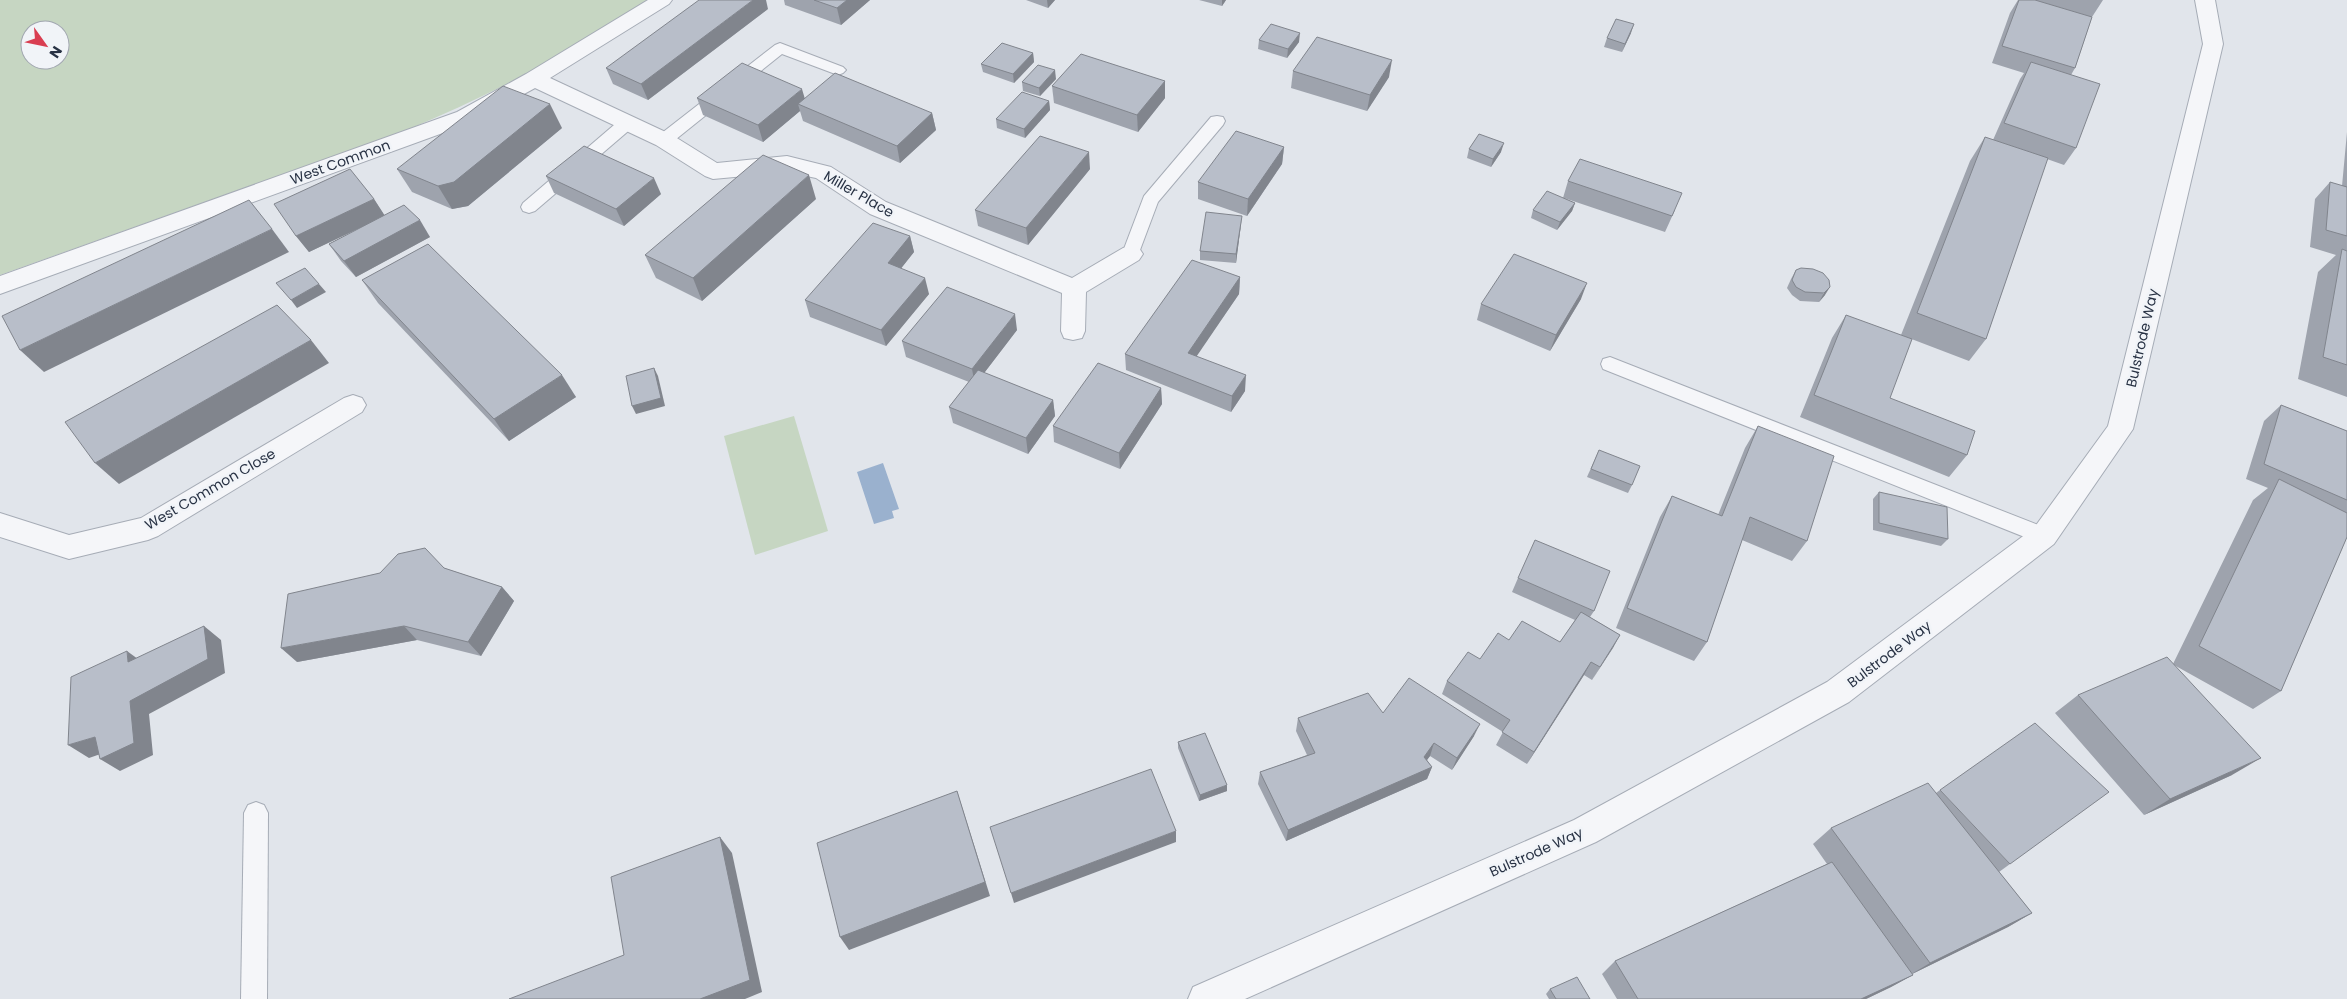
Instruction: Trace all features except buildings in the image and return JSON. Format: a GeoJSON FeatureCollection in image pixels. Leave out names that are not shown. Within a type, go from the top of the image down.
{"type":"FeatureCollection","features":[{"type":"Feature","properties":{"kind":"street","name":"West Common"},"geometry":{"type":"LineString","coordinates":[[0,285],[465,117],[534,79],[662,0]]}},
{"type":"Feature","properties":{"kind":"street","name":"Bulstrode Way"},"geometry":{"type":"LineString","coordinates":[[1205,999],[1585,831],[1838,692],[2044,536],[2120,429],[2213,44],[2205,0]]}},
{"type":"Feature","properties":{"kind":"street","name":"Miller Place"},"geometry":{"type":"LineString","coordinates":[[534,79],[664,140],[713,172],[787,164],[823,172],[878,208],[1074,288]]}},
{"type":"Feature","properties":{"kind":"street"},"geometry":{"type":"LineString","coordinates":[[1073,331],[1074,288],[1131,254]]}},
{"type":"Feature","properties":{"kind":"street","name":"West Common Close"},"geometry":{"type":"LineString","coordinates":[[0,525],[69,547],[148,528],[353,405]]}},
{"type":"Feature","properties":{"kind":"lane"},"geometry":{"type":"LineString","coordinates":[[664,140],[780,48],[838,70]]}},
{"type":"Feature","properties":{"kind":"lane"},"geometry":{"type":"LineString","coordinates":[[1131,254],[1138,228],[1150,200],[1217,121]]}},
{"type":"Feature","properties":{"kind":"lane"},"geometry":{"type":"LineString","coordinates":[[529,207],[627,123]]}},
{"type":"Feature","properties":{"kind":"lane"},"geometry":{"type":"LineString","coordinates":[[1610,364],[2044,536]]}},
{"type":"Feature","properties":{"kind":"lane"},"geometry":{"type":"LineString","coordinates":[[254,999],[256,814]]}},
{"type":"Feature","properties":{"kind":"green space"},"geometry":{"type":"Polygon","coordinates":[[[0,0],[652,0],[594,37],[533,71],[407,130],[0,275],[0,0]]]}},
{"type":"Feature","properties":{"kind":"green space"},"geometry":{"type":"Polygon","coordinates":[[[794,416],[828,531],[755,555],[724,436],[794,416]]]}},
{"type":"Feature","properties":{"kind":"water"},"geometry":{"type":"Polygon","coordinates":[[[883,463],[899,509],[892,511],[894,518],[874,524],[857,472],[883,463]]]}}]}
